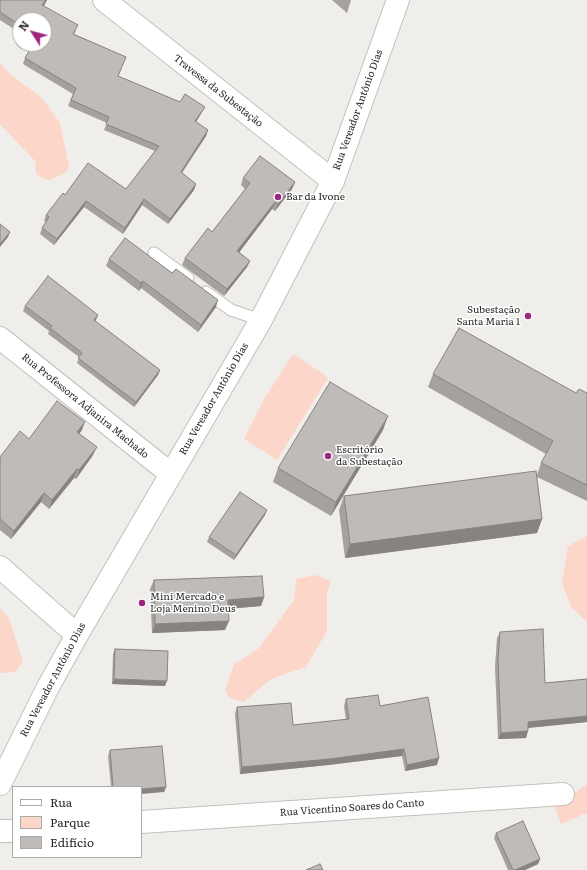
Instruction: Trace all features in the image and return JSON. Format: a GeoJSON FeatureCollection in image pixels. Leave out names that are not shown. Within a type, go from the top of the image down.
{"type":"FeatureCollection","features":[{"type":"Feature","properties":{"kind":"street","name":"Travessa da Subestação"},"geometry":{"type":"LineString","coordinates":[[104,0],[333,181]]}},
{"type":"Feature","properties":{"kind":"street","name":"Rua Vereador Antônio Dias"},"geometry":{"type":"LineString","coordinates":[[0,784],[45,694],[77,635],[261,320],[333,181],[398,0]]}},
{"type":"Feature","properties":{"kind":"street","name":"Rua Professora Adjanira Machado"},"geometry":{"type":"LineString","coordinates":[[0,338],[171,474]]}},
{"type":"Feature","properties":{"kind":"street"},"geometry":{"type":"LineString","coordinates":[[0,567],[77,635]]}},
{"type":"Feature","properties":{"kind":"street","name":"Rua Vicentino Soares do Canto"},"geometry":{"type":"LineString","coordinates":[[142,822],[563,794]]}},
{"type":"Feature","properties":{"kind":"street"},"geometry":{"type":"LineString","coordinates":[[0,832],[12,831]]}},
{"type":"Feature","properties":{"kind":"lane"},"geometry":{"type":"LineString","coordinates":[[154,253],[231,310],[261,320]]}},
{"type":"Feature","properties":{"kind":"green space"},"geometry":{"type":"Polygon","coordinates":[[[0,63],[10,74],[42,98],[60,123],[69,167],[65,173],[50,180],[43,179],[36,173],[35,161],[0,124],[0,63]]]}},
{"type":"Feature","properties":{"kind":"green space"},"geometry":{"type":"Polygon","coordinates":[[[293,354],[328,378],[277,460],[244,439],[264,399],[293,354]]]}},
{"type":"Feature","properties":{"kind":"green space"},"geometry":{"type":"Polygon","coordinates":[[[587,536],[587,622],[571,607],[562,583],[568,546],[587,536]]]}},
{"type":"Feature","properties":{"kind":"green space"},"geometry":{"type":"Polygon","coordinates":[[[315,575],[331,581],[327,594],[327,631],[306,667],[271,679],[244,702],[230,698],[225,691],[234,664],[258,649],[294,600],[296,579],[315,575]]]}},
{"type":"Feature","properties":{"kind":"green space"},"geometry":{"type":"Polygon","coordinates":[[[0,608],[9,618],[23,662],[15,672],[0,673],[0,608]]]}},
{"type":"Feature","properties":{"kind":"green space"},"geometry":{"type":"Polygon","coordinates":[[[587,784],[587,813],[561,824],[555,807],[587,784]]]}},
{"type":"Feature","properties":{"kind":"building"},"geometry":{"type":"Polygon","coordinates":[[[0,0],[46,0],[42,5],[78,25],[73,34],[126,57],[118,76],[180,102],[185,94],[205,107],[195,121],[208,130],[181,172],[196,184],[170,219],[144,199],[125,228],[86,201],[57,239],[42,228],[49,217],[46,215],[63,193],[65,195],[88,163],[126,189],[159,146],[106,124],[109,117],[71,100],[76,88],[25,58],[28,52],[52,52],[52,12],[12,12],[12,20],[0,12],[0,0]]]}},
{"type":"Feature","properties":{"kind":"building"},"geometry":{"type":"Polygon","coordinates":[[[260,156],[295,182],[278,204],[275,202],[237,251],[250,261],[227,289],[185,258],[208,228],[212,232],[250,183],[243,178],[260,156]]]}},
{"type":"Feature","properties":{"kind":"building"},"geometry":{"type":"Polygon","coordinates":[[[0,224],[10,232],[0,244],[0,224]]]}},
{"type":"Feature","properties":{"kind":"building"},"geometry":{"type":"Polygon","coordinates":[[[125,238],[172,273],[176,269],[218,300],[201,325],[143,281],[141,283],[109,259],[125,238]]]}},
{"type":"Feature","properties":{"kind":"building"},"geometry":{"type":"Polygon","coordinates":[[[48,276],[98,315],[94,320],[160,370],[136,402],[78,358],[82,353],[50,328],[52,326],[25,306],[48,276]]]}},
{"type":"Feature","properties":{"kind":"building"},"geometry":{"type":"Polygon","coordinates":[[[459,328],[576,393],[579,389],[587,393],[587,485],[541,463],[553,441],[433,374],[459,328]]]}},
{"type":"Feature","properties":{"kind":"building","name":"Escritório da Subestação"},"geometry":{"type":"Polygon","coordinates":[[[330,382],[388,416],[336,502],[278,468],[330,382]]]}},
{"type":"Feature","properties":{"kind":"building"},"geometry":{"type":"Polygon","coordinates":[[[57,401],[85,422],[77,432],[97,447],[52,500],[44,493],[14,531],[0,519],[0,457],[20,431],[29,439],[57,401]]]}},
{"type":"Feature","properties":{"kind":"building"},"geometry":{"type":"Polygon","coordinates":[[[536,471],[542,519],[350,544],[344,496],[536,471]]]}},
{"type":"Feature","properties":{"kind":"building"},"geometry":{"type":"Polygon","coordinates":[[[240,492],[267,510],[236,555],[209,537],[240,492]]]}},
{"type":"Feature","properties":{"kind":"building"},"geometry":{"type":"Polygon","coordinates":[[[262,576],[264,597],[228,600],[229,621],[155,624],[154,580],[262,576]]]}},
{"type":"Feature","properties":{"kind":"building"},"geometry":{"type":"Polygon","coordinates":[[[543,629],[545,683],[587,679],[587,716],[528,722],[528,731],[501,733],[498,660],[500,632],[543,629]]]}},
{"type":"Feature","properties":{"kind":"building"},"geometry":{"type":"Polygon","coordinates":[[[115,649],[168,651],[167,681],[114,679],[115,649]]]}},
{"type":"Feature","properties":{"kind":"building"},"geometry":{"type":"Polygon","coordinates":[[[378,695],[380,706],[428,697],[439,758],[407,765],[404,749],[330,759],[242,767],[237,707],[291,703],[293,725],[349,719],[346,699],[378,695]]]}},
{"type":"Feature","properties":{"kind":"building"},"geometry":{"type":"Polygon","coordinates":[[[162,746],[166,787],[142,789],[142,786],[113,786],[110,750],[162,746]]]}},
{"type":"Feature","properties":{"kind":"building"},"geometry":{"type":"Polygon","coordinates":[[[523,821],[540,859],[513,870],[496,833],[523,821]]]}},
{"type":"Feature","properties":{"kind":"building"},"geometry":{"type":"Polygon","coordinates":[[[320,864],[323,870],[306,870],[320,864]]]}},
{"type":"Feature","properties":{"kind":"place","name":"Bar da Ivone"},"geometry":{"type":"Point","coordinates":[278,197]}},
{"type":"Feature","properties":{"kind":"place","name":"Subestação Santa Maria 1"},"geometry":{"type":"Point","coordinates":[528,316]}},
{"type":"Feature","properties":{"kind":"place","name":"Escritório da Subestação"},"geometry":{"type":"Point","coordinates":[328,456]}},
{"type":"Feature","properties":{"kind":"place","name":"Mini Mercado e Loja Menino Deus"},"geometry":{"type":"Point","coordinates":[142,603]}}]}
